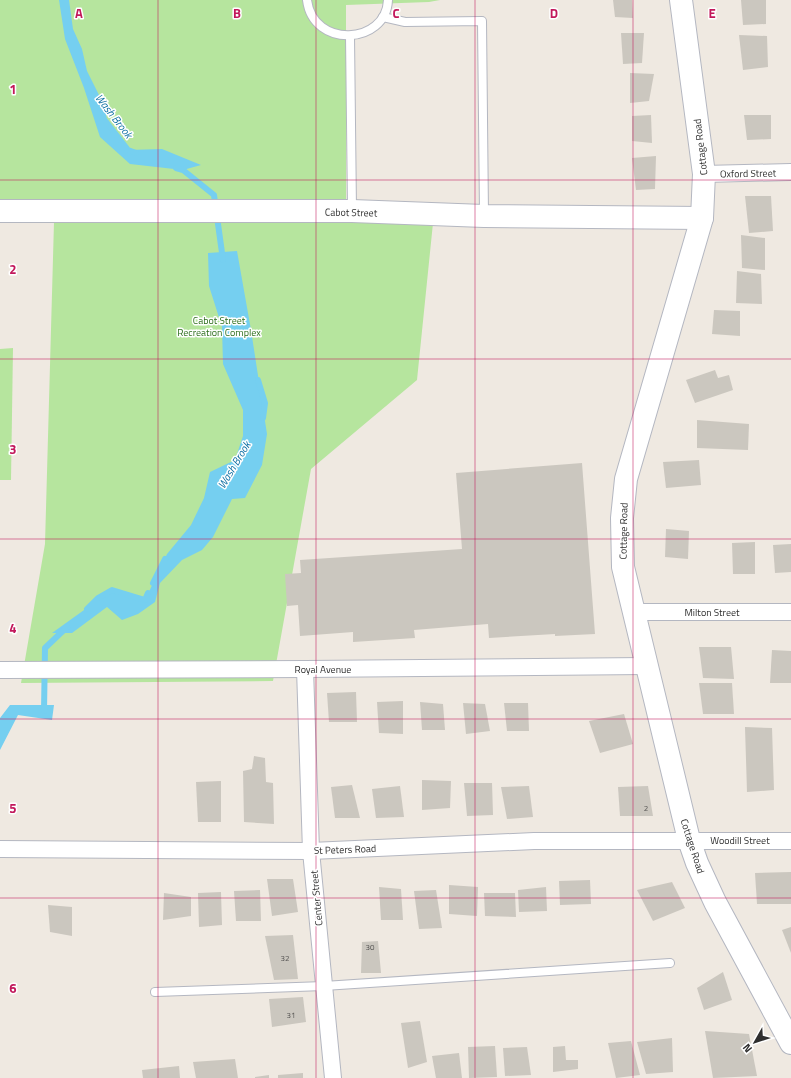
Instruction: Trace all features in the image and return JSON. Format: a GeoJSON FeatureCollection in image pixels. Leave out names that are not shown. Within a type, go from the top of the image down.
{"type":"FeatureCollection","features":[{"type":"Feature","properties":{"kind":"main road","name":"Cottage Road"},"geometry":{"type":"LineString","coordinates":[[680,0],[704,174],[702,218],[626,479],[622,518],[623,567],[689,840],[696,862],[715,902],[791,1043]]}},
{"type":"Feature","properties":{"kind":"main road","name":"Cabot Street"},"geometry":{"type":"LineString","coordinates":[[0,211],[352,211],[484,216],[702,218]]}},
{"type":"Feature","properties":{"kind":"street","name":"Oxford Street"},"geometry":{"type":"LineString","coordinates":[[704,174],[791,172]]}},
{"type":"Feature","properties":{"kind":"street","name":"Milton Street"},"geometry":{"type":"LineString","coordinates":[[633,612],[791,612]]}},
{"type":"Feature","properties":{"kind":"street","name":"Royal Avenue"},"geometry":{"type":"LineString","coordinates":[[0,670],[646,666]]}},
{"type":"Feature","properties":{"kind":"street","name":"Center Street"},"geometry":{"type":"LineString","coordinates":[[305,669],[312,851],[333,1078]]}},
{"type":"Feature","properties":{"kind":"street","name":"Woodill Street"},"geometry":{"type":"LineString","coordinates":[[689,840],[791,840]]}},
{"type":"Feature","properties":{"kind":"street","name":"St Peters Road"},"geometry":{"type":"LineString","coordinates":[[0,849],[312,851],[534,841],[689,840]]}},
{"type":"Feature","properties":{"kind":"lane"},"geometry":{"type":"LineString","coordinates":[[307,0],[308,8],[318,24],[331,33],[350,36],[370,30],[383,17],[388,0]]}},
{"type":"Feature","properties":{"kind":"lane"},"geometry":{"type":"LineString","coordinates":[[383,17],[405,22],[482,21],[484,216]]}},
{"type":"Feature","properties":{"kind":"lane"},"geometry":{"type":"LineString","coordinates":[[350,36],[352,211]]}},
{"type":"Feature","properties":{"kind":"lane"},"geometry":{"type":"LineString","coordinates":[[155,992],[324,986],[670,963]]}},
{"type":"Feature","properties":{"kind":"green space","name":"Cabot Street Recreation Complex"},"geometry":{"type":"Polygon","coordinates":[[[0,0],[440,0],[429,2],[346,5],[346,217],[433,223],[417,380],[311,469],[273,681],[21,683],[45,544],[54,222],[0,221],[0,0]]]}},
{"type":"Feature","properties":{"kind":"green space"},"geometry":{"type":"Polygon","coordinates":[[[13,348],[11,480],[0,480],[0,349],[13,348]]]}},
{"type":"Feature","properties":{"kind":"water"},"geometry":{"type":"Polygon","coordinates":[[[59,0],[69,0],[73,29],[82,49],[87,71],[106,109],[107,127],[128,150],[162,149],[201,165],[183,170],[130,164],[100,137],[84,88],[65,39],[59,0]]]}},
{"type":"Feature","properties":{"kind":"water"},"geometry":{"type":"Polygon","coordinates":[[[237,251],[267,434],[262,465],[245,498],[232,499],[213,537],[202,550],[182,560],[160,583],[155,602],[138,614],[122,620],[107,607],[72,633],[52,633],[112,590],[145,600],[167,554],[191,525],[204,498],[210,472],[235,460],[243,436],[243,410],[223,364],[222,327],[209,286],[208,253],[237,251]]]}},
{"type":"Feature","properties":{"kind":"water"},"geometry":{"type":"Polygon","coordinates":[[[10,705],[54,705],[52,720],[18,715],[0,750],[0,718],[10,705]]]}},
{"type":"Feature","properties":{"kind":"building"},"geometry":{"type":"Polygon","coordinates":[[[613,0],[632,0],[633,18],[615,17],[613,0]]]}},
{"type":"Feature","properties":{"kind":"building"},"geometry":{"type":"Polygon","coordinates":[[[741,0],[766,0],[766,24],[743,25],[741,0]]]}},
{"type":"Feature","properties":{"kind":"building"},"geometry":{"type":"Polygon","coordinates":[[[621,33],[644,33],[642,63],[623,64],[621,33]]]}},
{"type":"Feature","properties":{"kind":"building"},"geometry":{"type":"Polygon","coordinates":[[[739,35],[767,36],[768,67],[743,70],[739,35]]]}},
{"type":"Feature","properties":{"kind":"building"},"geometry":{"type":"Polygon","coordinates":[[[630,73],[654,74],[649,101],[630,103],[630,73]]]}},
{"type":"Feature","properties":{"kind":"building"},"geometry":{"type":"Polygon","coordinates":[[[651,115],[652,143],[632,141],[632,116],[651,115]]]}},
{"type":"Feature","properties":{"kind":"building"},"geometry":{"type":"Polygon","coordinates":[[[744,115],[771,115],[771,139],[747,140],[744,115]]]}},
{"type":"Feature","properties":{"kind":"building"},"geometry":{"type":"Polygon","coordinates":[[[656,156],[655,189],[636,190],[632,158],[656,156]]]}},
{"type":"Feature","properties":{"kind":"building"},"geometry":{"type":"Polygon","coordinates":[[[745,196],[771,196],[773,231],[749,233],[745,196]]]}},
{"type":"Feature","properties":{"kind":"building"},"geometry":{"type":"Polygon","coordinates":[[[741,235],[765,238],[765,270],[742,268],[741,235]]]}},
{"type":"Feature","properties":{"kind":"building"},"geometry":{"type":"Polygon","coordinates":[[[737,271],[761,274],[762,304],[736,303],[737,271]]]}},
{"type":"Feature","properties":{"kind":"building"},"geometry":{"type":"Polygon","coordinates":[[[714,310],[740,311],[740,336],[712,334],[714,310]]]}},
{"type":"Feature","properties":{"kind":"building"},"geometry":{"type":"Polygon","coordinates":[[[715,370],[718,378],[729,375],[733,390],[695,403],[686,380],[715,370]]]}},
{"type":"Feature","properties":{"kind":"building"},"geometry":{"type":"Polygon","coordinates":[[[697,420],[749,424],[748,450],[697,448],[697,420]]]}},
{"type":"Feature","properties":{"kind":"building"},"geometry":{"type":"Polygon","coordinates":[[[699,460],[701,485],[666,488],[663,462],[699,460]]]}},
{"type":"Feature","properties":{"kind":"building"},"geometry":{"type":"Polygon","coordinates":[[[582,463],[595,634],[555,636],[555,634],[489,638],[488,624],[414,630],[415,638],[353,642],[353,632],[300,636],[298,605],[287,606],[285,574],[301,573],[300,560],[462,549],[456,473],[582,463]]]}},
{"type":"Feature","properties":{"kind":"building"},"geometry":{"type":"Polygon","coordinates":[[[666,529],[689,531],[688,559],[665,557],[666,529]]]}},
{"type":"Feature","properties":{"kind":"building"},"geometry":{"type":"Polygon","coordinates":[[[755,542],[755,574],[733,574],[732,543],[755,542]]]}},
{"type":"Feature","properties":{"kind":"building"},"geometry":{"type":"Polygon","coordinates":[[[791,544],[791,572],[775,573],[773,545],[791,544]]]}},
{"type":"Feature","properties":{"kind":"building"},"geometry":{"type":"Polygon","coordinates":[[[699,647],[731,647],[734,679],[703,678],[699,647]]]}},
{"type":"Feature","properties":{"kind":"building"},"geometry":{"type":"Polygon","coordinates":[[[772,650],[791,651],[791,683],[770,683],[772,650]]]}},
{"type":"Feature","properties":{"kind":"building"},"geometry":{"type":"Polygon","coordinates":[[[699,683],[732,683],[734,714],[703,714],[699,683]]]}},
{"type":"Feature","properties":{"kind":"building"},"geometry":{"type":"Polygon","coordinates":[[[356,692],[357,722],[329,722],[327,693],[356,692]]]}},
{"type":"Feature","properties":{"kind":"building"},"geometry":{"type":"Polygon","coordinates":[[[403,701],[403,734],[379,733],[377,702],[403,701]]]}},
{"type":"Feature","properties":{"kind":"building"},"geometry":{"type":"Polygon","coordinates":[[[420,702],[443,704],[445,730],[422,730],[420,702]]]}},
{"type":"Feature","properties":{"kind":"building"},"geometry":{"type":"Polygon","coordinates":[[[463,703],[485,704],[490,731],[466,734],[463,703]]]}},
{"type":"Feature","properties":{"kind":"building"},"geometry":{"type":"Polygon","coordinates":[[[504,703],[528,703],[529,731],[507,731],[504,703]]]}},
{"type":"Feature","properties":{"kind":"building"},"geometry":{"type":"Polygon","coordinates":[[[624,714],[633,744],[600,753],[589,721],[624,714]]]}},
{"type":"Feature","properties":{"kind":"building"},"geometry":{"type":"Polygon","coordinates":[[[745,727],[772,728],[774,790],[747,792],[745,727]]]}},
{"type":"Feature","properties":{"kind":"building"},"geometry":{"type":"Polygon","coordinates":[[[254,756],[265,758],[266,782],[273,783],[274,824],[244,822],[243,771],[252,769],[254,756]]]}},
{"type":"Feature","properties":{"kind":"building"},"geometry":{"type":"Polygon","coordinates":[[[422,780],[451,781],[450,808],[422,810],[422,780]]]}},
{"type":"Feature","properties":{"kind":"building"},"geometry":{"type":"Polygon","coordinates":[[[221,781],[221,822],[198,822],[196,782],[221,781]]]}},
{"type":"Feature","properties":{"kind":"building"},"geometry":{"type":"Polygon","coordinates":[[[464,783],[492,783],[493,815],[467,816],[464,783]]]}},
{"type":"Feature","properties":{"kind":"building"},"geometry":{"type":"Polygon","coordinates":[[[352,785],[360,818],[335,818],[331,787],[352,785]]]}},
{"type":"Feature","properties":{"kind":"building"},"geometry":{"type":"Polygon","coordinates":[[[400,786],[404,817],[376,818],[372,789],[400,786]]]}},
{"type":"Feature","properties":{"kind":"building"},"geometry":{"type":"Polygon","coordinates":[[[529,786],[533,817],[507,819],[501,787],[529,786]]]}},
{"type":"Feature","properties":{"kind":"building"},"geometry":{"type":"Polygon","coordinates":[[[648,786],[653,816],[620,816],[618,787],[648,786]]]}},
{"type":"Feature","properties":{"kind":"building"},"geometry":{"type":"Polygon","coordinates":[[[791,872],[791,904],[757,904],[755,873],[791,872]]]}},
{"type":"Feature","properties":{"kind":"building"},"geometry":{"type":"Polygon","coordinates":[[[267,879],[293,879],[298,912],[272,916],[267,879]]]}},
{"type":"Feature","properties":{"kind":"building"},"geometry":{"type":"Polygon","coordinates":[[[590,880],[591,904],[560,905],[559,881],[590,880]]]}},
{"type":"Feature","properties":{"kind":"building"},"geometry":{"type":"Polygon","coordinates":[[[672,882],[685,908],[653,921],[637,890],[672,882]]]}},
{"type":"Feature","properties":{"kind":"building"},"geometry":{"type":"Polygon","coordinates":[[[449,885],[478,887],[477,916],[449,914],[449,885]]]}},
{"type":"Feature","properties":{"kind":"building"},"geometry":{"type":"Polygon","coordinates":[[[379,887],[401,889],[403,920],[381,920],[379,887]]]}},
{"type":"Feature","properties":{"kind":"building"},"geometry":{"type":"Polygon","coordinates":[[[546,887],[547,911],[519,912],[518,890],[546,887]]]}},
{"type":"Feature","properties":{"kind":"building"},"geometry":{"type":"Polygon","coordinates":[[[260,890],[261,921],[236,921],[234,891],[260,890]]]}},
{"type":"Feature","properties":{"kind":"building"},"geometry":{"type":"Polygon","coordinates":[[[436,890],[442,928],[419,929],[414,891],[436,890]]]}},
{"type":"Feature","properties":{"kind":"building"},"geometry":{"type":"Polygon","coordinates":[[[221,892],[222,925],[199,927],[198,893],[221,892]]]}},
{"type":"Feature","properties":{"kind":"building"},"geometry":{"type":"Polygon","coordinates":[[[164,893],[191,897],[191,916],[163,920],[164,893]]]}},
{"type":"Feature","properties":{"kind":"building"},"geometry":{"type":"Polygon","coordinates":[[[484,893],[515,893],[516,917],[485,916],[484,893]]]}},
{"type":"Feature","properties":{"kind":"building"},"geometry":{"type":"Polygon","coordinates":[[[48,905],[72,907],[72,936],[50,932],[48,905]]]}},
{"type":"Feature","properties":{"kind":"building"},"geometry":{"type":"Polygon","coordinates":[[[791,927],[791,953],[782,930],[791,927]]]}},
{"type":"Feature","properties":{"kind":"building"},"geometry":{"type":"Polygon","coordinates":[[[293,935],[298,979],[274,980],[265,936],[293,935]]]}},
{"type":"Feature","properties":{"kind":"building"},"geometry":{"type":"Polygon","coordinates":[[[378,941],[381,973],[361,973],[362,942],[378,941]]]}},
{"type":"Feature","properties":{"kind":"building"},"geometry":{"type":"Polygon","coordinates":[[[723,972],[732,1000],[704,1010],[697,988],[723,972]]]}},
{"type":"Feature","properties":{"kind":"building"},"geometry":{"type":"Polygon","coordinates":[[[303,997],[306,1022],[272,1027],[269,999],[303,997]]]}},
{"type":"Feature","properties":{"kind":"building"},"geometry":{"type":"Polygon","coordinates":[[[420,1021],[427,1062],[408,1068],[401,1023],[420,1021]]]}},
{"type":"Feature","properties":{"kind":"building"},"geometry":{"type":"Polygon","coordinates":[[[705,1031],[749,1034],[757,1076],[713,1078],[705,1031]]]}},
{"type":"Feature","properties":{"kind":"building"},"geometry":{"type":"Polygon","coordinates":[[[672,1038],[673,1072],[646,1074],[637,1042],[672,1038]]]}},
{"type":"Feature","properties":{"kind":"building"},"geometry":{"type":"Polygon","coordinates":[[[631,1041],[640,1075],[616,1078],[608,1043],[631,1041]]]}},
{"type":"Feature","properties":{"kind":"building"},"geometry":{"type":"Polygon","coordinates":[[[495,1046],[497,1077],[469,1078],[468,1047],[495,1046]]]}},
{"type":"Feature","properties":{"kind":"building"},"geometry":{"type":"Polygon","coordinates":[[[565,1046],[566,1060],[578,1060],[578,1069],[553,1072],[553,1047],[565,1046]]]}},
{"type":"Feature","properties":{"kind":"building"},"geometry":{"type":"Polygon","coordinates":[[[527,1047],[531,1075],[505,1076],[503,1048],[527,1047]]]}},
{"type":"Feature","properties":{"kind":"building"},"geometry":{"type":"Polygon","coordinates":[[[459,1053],[462,1078],[436,1078],[432,1056],[459,1053]]]}},
{"type":"Feature","properties":{"kind":"building"},"geometry":{"type":"Polygon","coordinates":[[[235,1059],[238,1078],[196,1078],[193,1062],[235,1059]]]}},
{"type":"Feature","properties":{"kind":"building"},"geometry":{"type":"Polygon","coordinates":[[[179,1066],[180,1078],[143,1078],[142,1070],[179,1066]]]}},
{"type":"Feature","properties":{"kind":"building"},"geometry":{"type":"Polygon","coordinates":[[[303,1073],[303,1078],[278,1078],[278,1075],[303,1073]]]}},
{"type":"Feature","properties":{"kind":"building"},"geometry":{"type":"Polygon","coordinates":[[[269,1075],[269,1078],[255,1078],[255,1077],[269,1075]]]}},
{"type":"Feature","properties":{"kind":"waterway","name":"Wash Brook"},"geometry":{"type":"LineString","coordinates":[[103,118],[128,150],[136,153]]}},
{"type":"Feature","properties":{"kind":"waterway","name":"Wash Brook"},"geometry":{"type":"LineString","coordinates":[[176,168],[183,170],[214,195],[223,260]]}},
{"type":"Feature","properties":{"kind":"waterway","name":"Wash Brook"},"geometry":{"type":"LineString","coordinates":[[258,380],[265,403],[263,418]]}},
{"type":"Feature","properties":{"kind":"waterway","name":"Wash Brook"},"geometry":{"type":"LineString","coordinates":[[153,583],[165,559]]}},
{"type":"Feature","properties":{"kind":"waterway","name":"Wash Brook"},"geometry":{"type":"LineString","coordinates":[[87,609],[98,598],[112,590],[145,600],[148,593]]}},
{"type":"Feature","properties":{"kind":"waterway","name":"Wash Brook"},"geometry":{"type":"LineString","coordinates":[[44,711],[45,648],[67,627]]}}]}
